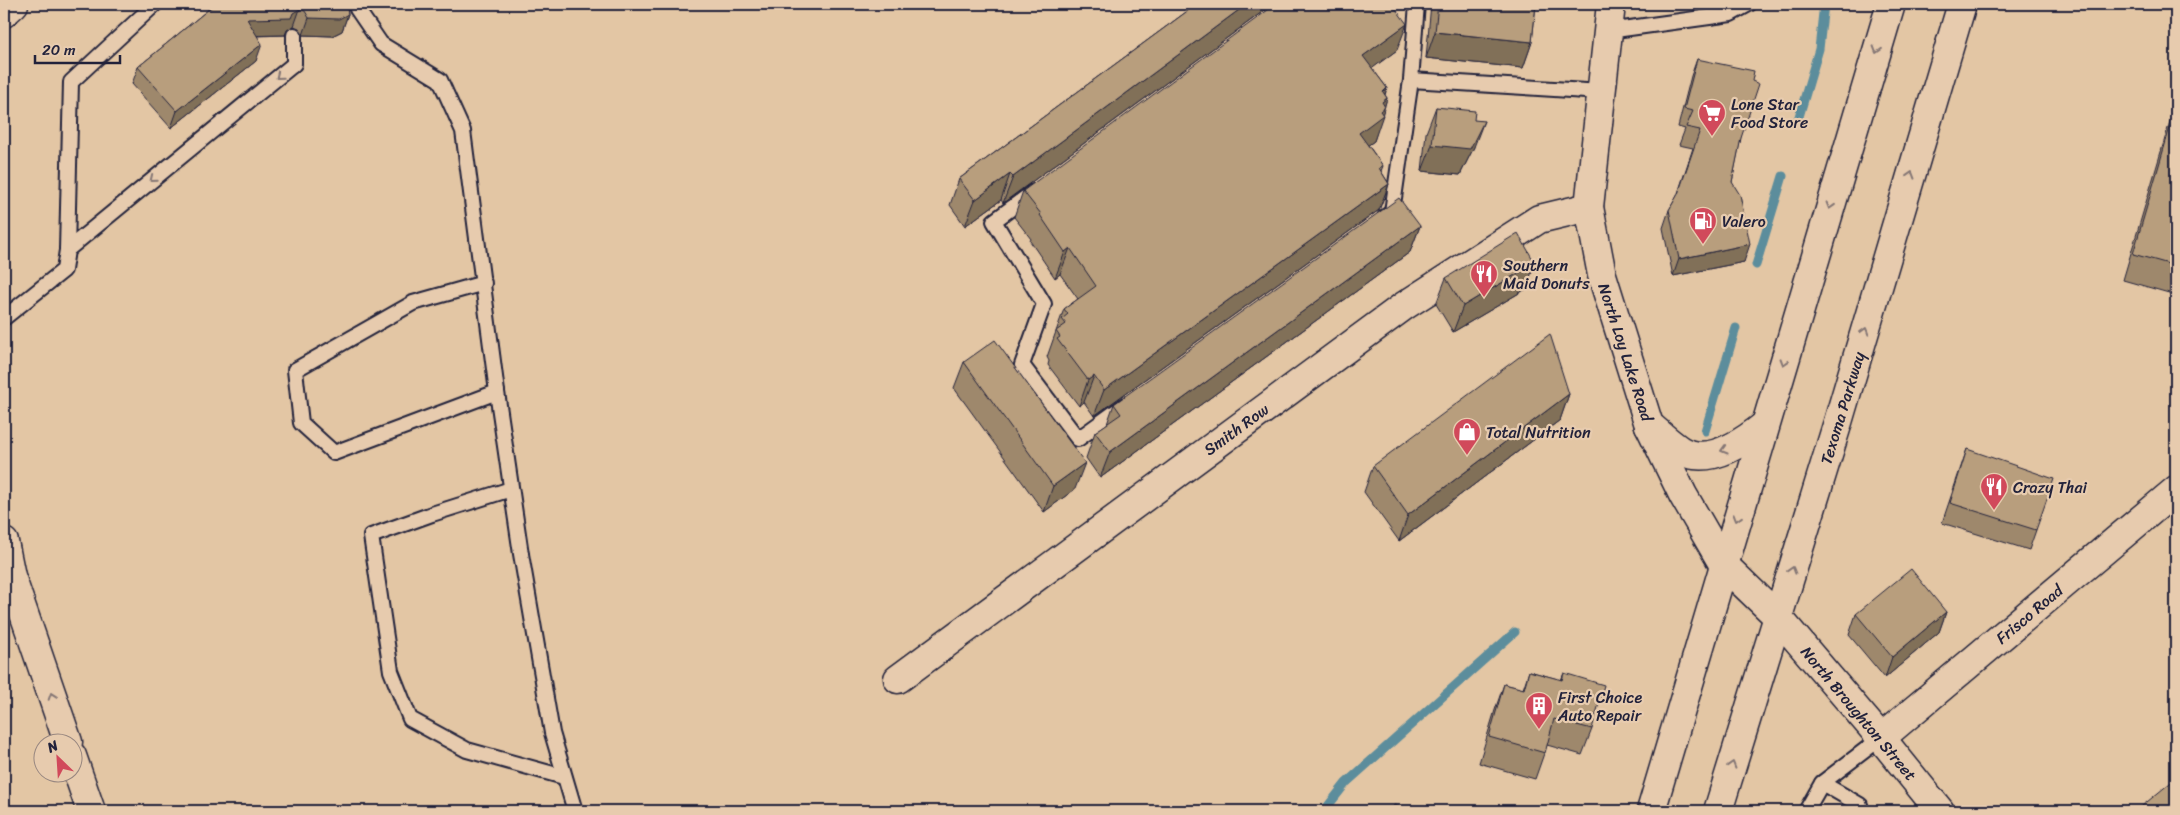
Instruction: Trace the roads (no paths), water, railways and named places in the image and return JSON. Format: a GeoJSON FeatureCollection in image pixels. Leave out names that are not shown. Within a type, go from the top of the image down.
{"type":"FeatureCollection","features":[{"type":"Feature","properties":{"kind":"street"},"geometry":{"type":"LineString","coordinates":[[4,13],[14,4]]}},
{"type":"Feature","properties":{"kind":"street","name":"North Loy Lake Road"},"geometry":{"type":"LineString","coordinates":[[1612,4],[1589,207],[1602,275],[1649,425],[1683,495],[1723,564],[1777,616]]}},
{"type":"Feature","properties":{"kind":"street"},"geometry":{"type":"LineString","coordinates":[[1651,811],[1891,4]]}},
{"type":"Feature","properties":{"kind":"street","name":"Texoma Parkway"},"geometry":{"type":"LineString","coordinates":[[1718,811],[1838,422],[1962,4]]}},
{"type":"Feature","properties":{"kind":"street","name":"Smith Row"},"geometry":{"type":"LineString","coordinates":[[898,679],[1404,306],[1539,219],[1589,207]]}},
{"type":"Feature","properties":{"kind":"street"},"geometry":{"type":"LineString","coordinates":[[1649,425],[1681,450],[1694,455],[1729,449],[1745,441],[1765,425]]}},
{"type":"Feature","properties":{"kind":"street","name":"Frisco Road"},"geometry":{"type":"LineString","coordinates":[[1881,738],[2176,490]]}},
{"type":"Feature","properties":{"kind":"street"},"geometry":{"type":"LineString","coordinates":[[4,542],[11,576],[65,732]]}},
{"type":"Feature","properties":{"kind":"street","name":"North Broughton Street"},"geometry":{"type":"LineString","coordinates":[[1777,616],[1881,738],[1940,811]]}},
{"type":"Feature","properties":{"kind":"street"},"geometry":{"type":"LineString","coordinates":[[81,782],[91,811]]}},
{"type":"Feature","properties":{"kind":"lane"},"geometry":{"type":"LineString","coordinates":[[4,318],[64,270],[71,82],[155,4]]}},
{"type":"Feature","properties":{"kind":"lane"},"geometry":{"type":"LineString","coordinates":[[356,4],[357,9],[381,44],[440,80],[464,131],[511,489],[552,733],[575,811]]}},
{"type":"Feature","properties":{"kind":"lane"},"geometry":{"type":"LineString","coordinates":[[1376,224],[1392,212],[1411,80],[1417,4]]}},
{"type":"Feature","properties":{"kind":"lane"},"geometry":{"type":"LineString","coordinates":[[1608,31],[1731,14],[1750,4]]}},
{"type":"Feature","properties":{"kind":"lane"},"geometry":{"type":"LineString","coordinates":[[66,250],[294,64],[294,35]]}},
{"type":"Feature","properties":{"kind":"lane"},"geometry":{"type":"LineString","coordinates":[[1411,80],[1602,92]]}},
{"type":"Feature","properties":{"kind":"lane"},"geometry":{"type":"LineString","coordinates":[[1042,186],[994,221],[1044,304],[1022,365],[1078,439],[1134,398]]}},
{"type":"Feature","properties":{"kind":"lane"},"geometry":{"type":"LineString","coordinates":[[484,282],[413,302],[294,370],[301,423],[334,453],[497,392]]}},
{"type":"Feature","properties":{"kind":"lane"},"geometry":{"type":"LineString","coordinates":[[511,489],[371,536],[391,671],[410,719],[467,750],[564,777]]}},
{"type":"Feature","properties":{"kind":"lane"},"geometry":{"type":"LineString","coordinates":[[1806,811],[1822,783],[1881,738]]}},
{"type":"Feature","properties":{"kind":"lane"},"geometry":{"type":"LineString","coordinates":[[1822,783],[1860,805],[1856,811]]}},
{"type":"Feature","properties":{"kind":"waterway"},"geometry":{"type":"LineString","coordinates":[[1798,120],[1819,49],[1824,4]]}},
{"type":"Feature","properties":{"kind":"waterway"},"geometry":{"type":"LineString","coordinates":[[1756,265],[1783,176]]}},
{"type":"Feature","properties":{"kind":"waterway"},"geometry":{"type":"LineString","coordinates":[[1705,431],[1736,328]]}},
{"type":"Feature","properties":{"kind":"waterway"},"geometry":{"type":"LineString","coordinates":[[1324,811],[1346,783],[1515,632]]}},
{"type":"Feature","properties":{"kind":"place","name":"Lone Star Food Store"},"geometry":{"type":"Point","coordinates":[1712,137]}},
{"type":"Feature","properties":{"kind":"place","name":"Valero"},"geometry":{"type":"Point","coordinates":[1703,245]}},
{"type":"Feature","properties":{"kind":"place","name":"Southern Maid Donuts"},"geometry":{"type":"Point","coordinates":[1484,298]}},
{"type":"Feature","properties":{"kind":"place","name":"Total Nutrition"},"geometry":{"type":"Point","coordinates":[1467,456]}},
{"type":"Feature","properties":{"kind":"place","name":"Crazy Thai"},"geometry":{"type":"Point","coordinates":[1994,511]}},
{"type":"Feature","properties":{"kind":"place","name":"First Choice Auto Repair"},"geometry":{"type":"Point","coordinates":[1539,730]}}]}
